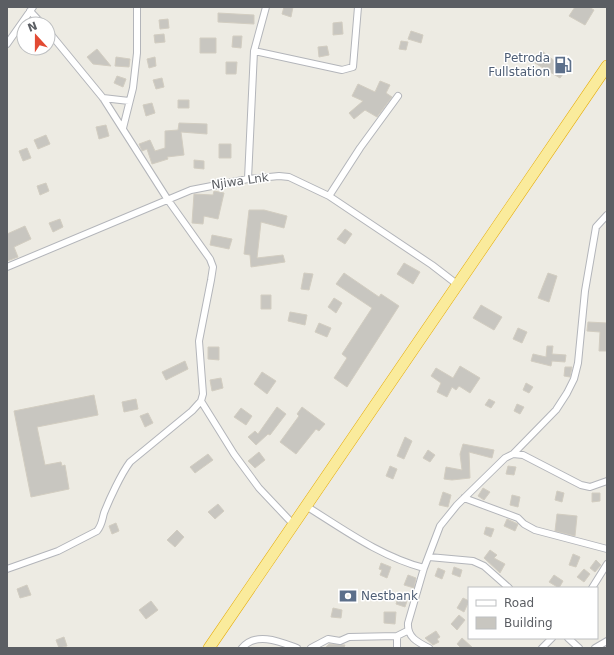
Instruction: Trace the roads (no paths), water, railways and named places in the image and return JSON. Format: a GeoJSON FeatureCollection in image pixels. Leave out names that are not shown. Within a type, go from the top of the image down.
{"type":"FeatureCollection","features":[{"type":"Feature","properties":{"kind":"highway"},"geometry":{"type":"LineString","coordinates":[[209,648],[345,446],[458,285],[607,66]]}},
{"type":"Feature","properties":{"kind":"street"},"geometry":{"type":"LineString","coordinates":[[123,128],[138,53],[138,7]]}},
{"type":"Feature","properties":{"kind":"street"},"geometry":{"type":"LineString","coordinates":[[248,179],[254,51],[266,7]]}},
{"type":"Feature","properties":{"kind":"street"},"geometry":{"type":"LineString","coordinates":[[254,51],[342,70],[349,70],[353,67],[358,7]]}},
{"type":"Feature","properties":{"kind":"street"},"geometry":{"type":"LineString","coordinates":[[7,44],[32,9]]}},
{"type":"Feature","properties":{"kind":"street"},"geometry":{"type":"LineString","coordinates":[[7,569],[58,551],[97,531],[123,471],[130,462],[192,411],[201,401],[203,388],[199,341],[213,267],[202,246],[168,200],[103,98],[56,41]]}},
{"type":"Feature","properties":{"kind":"street"},"geometry":{"type":"LineString","coordinates":[[329,196],[360,148],[398,96]]}},
{"type":"Feature","properties":{"kind":"street"},"geometry":{"type":"LineString","coordinates":[[103,98],[129,101]]}},
{"type":"Feature","properties":{"kind":"street","name":"Njiwa Lnk"},"geometry":{"type":"LineString","coordinates":[[7,267],[200,187],[248,179],[279,176],[289,177],[329,196],[432,265],[458,285]]}},
{"type":"Feature","properties":{"kind":"street"},"geometry":{"type":"LineString","coordinates":[[429,648],[410,637],[407,631],[424,568],[440,526],[464,498],[505,458],[513,454],[556,410],[574,379],[578,363],[585,291],[596,226],[607,215]]}},
{"type":"Feature","properties":{"kind":"street"},"geometry":{"type":"LineString","coordinates":[[201,401],[234,454],[259,488],[293,524]]}},
{"type":"Feature","properties":{"kind":"street"},"geometry":{"type":"LineString","coordinates":[[513,454],[523,455],[581,485],[590,487],[607,481]]}},
{"type":"Feature","properties":{"kind":"street"},"geometry":{"type":"LineString","coordinates":[[464,498],[518,518],[524,524],[535,530],[607,550]]}},
{"type":"Feature","properties":{"kind":"street"},"geometry":{"type":"LineString","coordinates":[[306,506],[379,550],[405,562],[424,568]]}},
{"type":"Feature","properties":{"kind":"street"},"geometry":{"type":"LineString","coordinates":[[429,557],[472,561],[484,566],[508,587]]}},
{"type":"Feature","properties":{"kind":"street"},"geometry":{"type":"LineString","coordinates":[[593,587],[607,564]]}},
{"type":"Feature","properties":{"kind":"street"},"geometry":{"type":"LineString","coordinates":[[311,648],[328,639],[340,641],[354,637],[397,636],[407,631]]}},
{"type":"Feature","properties":{"kind":"street"},"geometry":{"type":"LineString","coordinates":[[397,636],[397,648]]}},
{"type":"Feature","properties":{"kind":"street"},"geometry":{"type":"LineString","coordinates":[[242,648],[248,643],[264,639],[280,642],[297,648]]}},
{"type":"Feature","properties":{"kind":"street"},"geometry":{"type":"LineString","coordinates":[[542,648],[551,639]]}},
{"type":"Feature","properties":{"kind":"street"},"geometry":{"type":"LineString","coordinates":[[569,639],[579,648]]}},
{"type":"Feature","properties":{"kind":"street"},"geometry":{"type":"LineString","coordinates":[[595,648],[607,642]]}},
{"type":"Feature","properties":{"kind":"place","name":"Petroda Fullstation"},"geometry":{"type":"Point","coordinates":[563,65]}},
{"type":"Feature","properties":{"kind":"place","name":"Nestbank"},"geometry":{"type":"Point","coordinates":[348,596]}}]}
